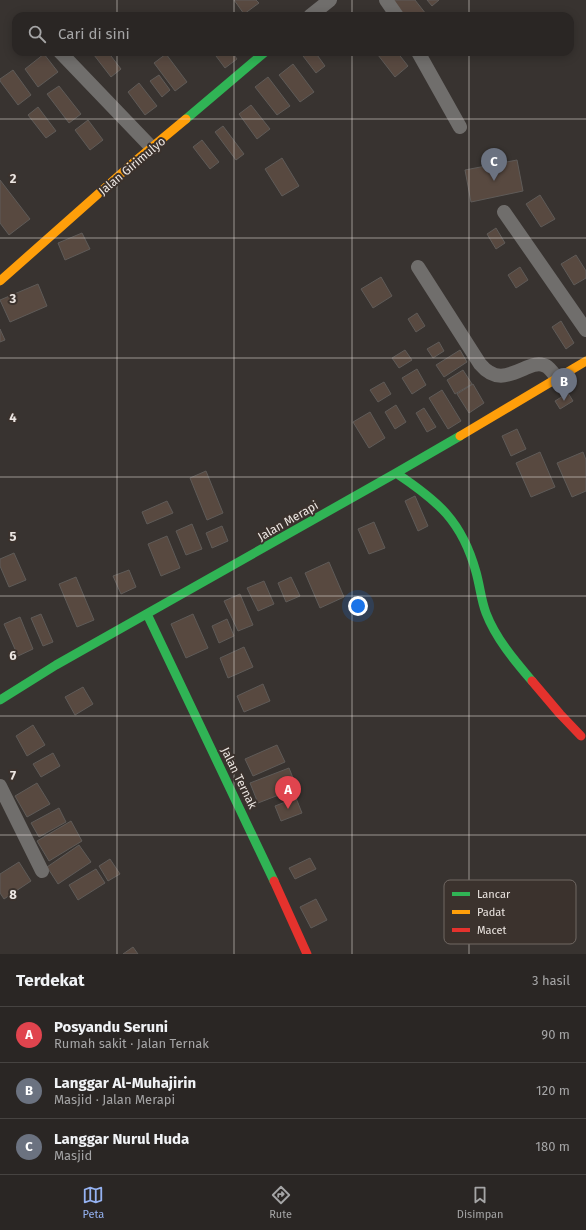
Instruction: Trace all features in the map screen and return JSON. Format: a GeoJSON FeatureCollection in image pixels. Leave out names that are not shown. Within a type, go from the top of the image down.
{"type":"FeatureCollection","features":[{"type":"Feature","properties":{"kind":"street"},"geometry":{"type":"LineString","coordinates":[[315,12],[330,0]]}},
{"type":"Feature","properties":{"kind":"street"},"geometry":{"type":"LineString","coordinates":[[386,0],[394,12]]}},
{"type":"Feature","properties":{"kind":"street"},"geometry":{"type":"LineString","coordinates":[[64,56],[152,148]]}},
{"type":"Feature","properties":{"kind":"street","name":"Jalan Girimulyo"},"geometry":{"type":"LineString","coordinates":[[0,281],[133,163],[260,56]]}},
{"type":"Feature","properties":{"kind":"street"},"geometry":{"type":"LineString","coordinates":[[420,56],[460,127]]}},
{"type":"Feature","properties":{"kind":"street"},"geometry":{"type":"LineString","coordinates":[[504,212],[586,330]]}},
{"type":"Feature","properties":{"kind":"street"},"geometry":{"type":"LineString","coordinates":[[418,267],[486,372],[492,375],[513,374],[538,364],[548,367],[556,378]]}},
{"type":"Feature","properties":{"kind":"street","name":"Jalan Merapi"},"geometry":{"type":"LineString","coordinates":[[0,700],[56,665],[396,473],[586,360]]}},
{"type":"Feature","properties":{"kind":"street"},"geometry":{"type":"LineString","coordinates":[[396,473],[425,492],[443,508],[456,524],[471,556],[486,615],[497,636],[520,668],[562,718],[581,736]]}},
{"type":"Feature","properties":{"kind":"street","name":"Jalan Ternak"},"geometry":{"type":"LineString","coordinates":[[147,614],[252,834],[307,954]]}},
{"type":"Feature","properties":{"kind":"street"},"geometry":{"type":"LineString","coordinates":[[0,786],[42,871]]}},
{"type":"Feature","properties":{"kind":"building"},"geometry":{"type":"Polygon","coordinates":[[[234,0],[256,0],[259,3],[247,12],[243,12],[234,0]]]}},
{"type":"Feature","properties":{"kind":"building"},"geometry":{"type":"Polygon","coordinates":[[[392,0],[415,0],[424,12],[401,12],[392,0]]]}},
{"type":"Feature","properties":{"kind":"building"},"geometry":{"type":"Polygon","coordinates":[[[427,0],[439,0],[432,6],[427,0]]]}},
{"type":"Feature","properties":{"kind":"building"},"geometry":{"type":"Polygon","coordinates":[[[41,56],[46,56],[58,72],[38,87],[25,69],[41,56]]]}},
{"type":"Feature","properties":{"kind":"building"},"geometry":{"type":"Polygon","coordinates":[[[95,56],[111,56],[121,69],[111,77],[95,56]]]}},
{"type":"Feature","properties":{"kind":"building"},"geometry":{"type":"Polygon","coordinates":[[[163,56],[168,56],[187,82],[175,91],[154,63],[163,56]]]}},
{"type":"Feature","properties":{"kind":"building"},"geometry":{"type":"Polygon","coordinates":[[[216,56],[235,56],[237,59],[225,68],[216,56]]]}},
{"type":"Feature","properties":{"kind":"building"},"geometry":{"type":"Polygon","coordinates":[[[303,56],[318,56],[325,66],[316,73],[303,56]]]}},
{"type":"Feature","properties":{"kind":"building"},"geometry":{"type":"Polygon","coordinates":[[[379,56],[400,56],[408,66],[395,77],[379,56]]]}},
{"type":"Feature","properties":{"kind":"building"},"geometry":{"type":"Polygon","coordinates":[[[293,64],[314,92],[300,102],[279,75],[293,64]]]}},
{"type":"Feature","properties":{"kind":"building"},"geometry":{"type":"Polygon","coordinates":[[[13,70],[31,95],[18,105],[0,81],[0,79],[13,70]]]}},
{"type":"Feature","properties":{"kind":"building"},"geometry":{"type":"Polygon","coordinates":[[[159,75],[170,90],[162,97],[150,81],[159,75]]]}},
{"type":"Feature","properties":{"kind":"building"},"geometry":{"type":"Polygon","coordinates":[[[268,77],[290,106],[277,115],[255,87],[268,77]]]}},
{"type":"Feature","properties":{"kind":"building"},"geometry":{"type":"Polygon","coordinates":[[[139,83],[157,106],[145,115],[128,92],[139,83]]]}},
{"type":"Feature","properties":{"kind":"building"},"geometry":{"type":"Polygon","coordinates":[[[59,86],[81,114],[69,123],[47,94],[59,86]]]}},
{"type":"Feature","properties":{"kind":"building"},"geometry":{"type":"Polygon","coordinates":[[[251,105],[270,129],[257,139],[239,114],[251,105]]]}},
{"type":"Feature","properties":{"kind":"building"},"geometry":{"type":"Polygon","coordinates":[[[38,107],[56,131],[46,138],[28,115],[38,107]]]}},
{"type":"Feature","properties":{"kind":"building"},"geometry":{"type":"Polygon","coordinates":[[[88,120],[103,140],[90,150],[75,130],[88,120]]]}},
{"type":"Feature","properties":{"kind":"building"},"geometry":{"type":"Polygon","coordinates":[[[223,126],[244,154],[236,160],[215,132],[223,126]]]}},
{"type":"Feature","properties":{"kind":"building"},"geometry":{"type":"Polygon","coordinates":[[[202,140],[219,162],[210,169],[193,147],[202,140]]]}},
{"type":"Feature","properties":{"kind":"building"},"geometry":{"type":"Polygon","coordinates":[[[282,158],[299,186],[282,196],[265,169],[282,158]]]}},
{"type":"Feature","properties":{"kind":"building"},"geometry":{"type":"Polygon","coordinates":[[[517,160],[523,191],[471,202],[465,170],[517,160]]]}},
{"type":"Feature","properties":{"kind":"building"},"geometry":{"type":"Polygon","coordinates":[[[0,180],[30,219],[9,235],[0,223],[0,180]]]}},
{"type":"Feature","properties":{"kind":"building"},"geometry":{"type":"Polygon","coordinates":[[[540,195],[555,219],[541,227],[526,204],[540,195]]]}},
{"type":"Feature","properties":{"kind":"building"},"geometry":{"type":"Polygon","coordinates":[[[496,228],[505,243],[496,249],[487,234],[496,228]]]}},
{"type":"Feature","properties":{"kind":"building"},"geometry":{"type":"Polygon","coordinates":[[[82,233],[90,249],[65,260],[58,243],[82,233]]]}},
{"type":"Feature","properties":{"kind":"building"},"geometry":{"type":"Polygon","coordinates":[[[576,255],[586,271],[586,278],[574,285],[561,264],[576,255]]]}},
{"type":"Feature","properties":{"kind":"building"},"geometry":{"type":"Polygon","coordinates":[[[520,267],[528,280],[516,288],[508,275],[520,267]]]}},
{"type":"Feature","properties":{"kind":"building"},"geometry":{"type":"Polygon","coordinates":[[[381,277],[392,296],[373,308],[361,289],[381,277]]]}},
{"type":"Feature","properties":{"kind":"building"},"geometry":{"type":"Polygon","coordinates":[[[38,284],[47,306],[10,322],[0,300],[38,284]]]}},
{"type":"Feature","properties":{"kind":"building"},"geometry":{"type":"Polygon","coordinates":[[[417,313],[425,326],[416,332],[408,319],[417,313]]]}},
{"type":"Feature","properties":{"kind":"building"},"geometry":{"type":"Polygon","coordinates":[[[561,321],[574,343],[566,349],[552,327],[561,321]]]}},
{"type":"Feature","properties":{"kind":"building"},"geometry":{"type":"Polygon","coordinates":[[[0,329],[5,340],[0,342],[0,329]]]}},
{"type":"Feature","properties":{"kind":"building"},"geometry":{"type":"Polygon","coordinates":[[[439,342],[444,351],[433,358],[427,349],[439,342]]]}},
{"type":"Feature","properties":{"kind":"building"},"geometry":{"type":"Polygon","coordinates":[[[405,350],[412,360],[399,368],[392,358],[405,350]]]}},
{"type":"Feature","properties":{"kind":"building"},"geometry":{"type":"Polygon","coordinates":[[[460,350],[467,362],[444,377],[436,365],[460,350]]]}},
{"type":"Feature","properties":{"kind":"building"},"geometry":{"type":"Polygon","coordinates":[[[417,369],[426,385],[412,394],[402,378],[417,369]]]}},
{"type":"Feature","properties":{"kind":"building"},"geometry":{"type":"Polygon","coordinates":[[[463,370],[472,384],[455,394],[447,380],[463,370]]]}},
{"type":"Feature","properties":{"kind":"building"},"geometry":{"type":"Polygon","coordinates":[[[384,382],[391,394],[378,402],[370,390],[384,382]]]}},
{"type":"Feature","properties":{"kind":"building"},"geometry":{"type":"Polygon","coordinates":[[[473,384],[484,403],[469,413],[457,394],[473,384]]]}},
{"type":"Feature","properties":{"kind":"building"},"geometry":{"type":"Polygon","coordinates":[[[442,390],[461,421],[448,429],[429,398],[442,390]]]}},
{"type":"Feature","properties":{"kind":"building"},"geometry":{"type":"Polygon","coordinates":[[[568,393],[573,401],[560,409],[555,401],[568,393]]]}},
{"type":"Feature","properties":{"kind":"building"},"geometry":{"type":"Polygon","coordinates":[[[396,405],[406,422],[395,429],[385,412],[396,405]]]}},
{"type":"Feature","properties":{"kind":"building"},"geometry":{"type":"Polygon","coordinates":[[[424,408],[436,427],[427,432],[416,413],[424,408]]]}},
{"type":"Feature","properties":{"kind":"building"},"geometry":{"type":"Polygon","coordinates":[[[370,412],[385,438],[369,448],[353,422],[370,412]]]}},
{"type":"Feature","properties":{"kind":"building"},"geometry":{"type":"Polygon","coordinates":[[[517,429],[526,449],[511,456],[502,436],[517,429]]]}},
{"type":"Feature","properties":{"kind":"building"},"geometry":{"type":"Polygon","coordinates":[[[540,452],[555,487],[531,497],[516,463],[540,452]]]}},
{"type":"Feature","properties":{"kind":"building"},"geometry":{"type":"Polygon","coordinates":[[[583,452],[586,460],[586,491],[572,497],[557,463],[583,452]]]}},
{"type":"Feature","properties":{"kind":"building"},"geometry":{"type":"Polygon","coordinates":[[[206,471],[223,513],[207,520],[190,478],[206,471]]]}},
{"type":"Feature","properties":{"kind":"building"},"geometry":{"type":"Polygon","coordinates":[[[415,496],[428,526],[418,531],[405,501],[415,496]]]}},
{"type":"Feature","properties":{"kind":"building"},"geometry":{"type":"Polygon","coordinates":[[[167,501],[173,513],[147,524],[142,512],[167,501]]]}},
{"type":"Feature","properties":{"kind":"building"},"geometry":{"type":"Polygon","coordinates":[[[374,522],[385,548],[369,554],[358,529],[374,522]]]}},
{"type":"Feature","properties":{"kind":"building"},"geometry":{"type":"Polygon","coordinates":[[[192,524],[202,549],[186,555],[176,531],[192,524]]]}},
{"type":"Feature","properties":{"kind":"building"},"geometry":{"type":"Polygon","coordinates":[[[222,526],[228,541],[212,548],[206,533],[222,526]]]}},
{"type":"Feature","properties":{"kind":"building"},"geometry":{"type":"Polygon","coordinates":[[[167,536],[180,568],[161,576],[148,544],[167,536]]]}},
{"type":"Feature","properties":{"kind":"building"},"geometry":{"type":"Polygon","coordinates":[[[14,553],[26,580],[9,587],[0,566],[0,559],[14,553]]]}},
{"type":"Feature","properties":{"kind":"building"},"geometry":{"type":"Polygon","coordinates":[[[329,562],[344,597],[320,608],[305,573],[329,562]]]}},
{"type":"Feature","properties":{"kind":"building"},"geometry":{"type":"Polygon","coordinates":[[[129,570],[136,587],[121,594],[113,576],[129,570]]]}},
{"type":"Feature","properties":{"kind":"building"},"geometry":{"type":"Polygon","coordinates":[[[76,577],[94,620],[77,627],[59,584],[76,577]]]}},
{"type":"Feature","properties":{"kind":"building"},"geometry":{"type":"Polygon","coordinates":[[[291,577],[300,596],[286,602],[278,583],[291,577]]]}},
{"type":"Feature","properties":{"kind":"building"},"geometry":{"type":"Polygon","coordinates":[[[264,581],[274,604],[258,611],[247,588],[264,581]]]}},
{"type":"Feature","properties":{"kind":"building"},"geometry":{"type":"Polygon","coordinates":[[[240,594],[253,625],[238,631],[224,601],[240,594]]]}},
{"type":"Feature","properties":{"kind":"building"},"geometry":{"type":"Polygon","coordinates":[[[41,614],[53,642],[43,646],[31,618],[41,614]]]}},
{"type":"Feature","properties":{"kind":"building"},"geometry":{"type":"Polygon","coordinates":[[[193,614],[208,648],[186,658],[171,624],[193,614]]]}},
{"type":"Feature","properties":{"kind":"building"},"geometry":{"type":"Polygon","coordinates":[[[20,617],[33,649],[18,656],[4,624],[20,617]]]}},
{"type":"Feature","properties":{"kind":"building"},"geometry":{"type":"Polygon","coordinates":[[[227,619],[234,636],[219,643],[212,626],[227,619]]]}},
{"type":"Feature","properties":{"kind":"building"},"geometry":{"type":"Polygon","coordinates":[[[244,647],[253,667],[228,678],[220,658],[244,647]]]}},
{"type":"Feature","properties":{"kind":"building"},"geometry":{"type":"Polygon","coordinates":[[[263,684],[270,701],[244,712],[237,696],[263,684]]]}},
{"type":"Feature","properties":{"kind":"building"},"geometry":{"type":"Polygon","coordinates":[[[83,687],[93,704],[75,715],[65,697],[83,687]]]}},
{"type":"Feature","properties":{"kind":"building"},"geometry":{"type":"Polygon","coordinates":[[[33,725],[45,745],[27,756],[16,736],[33,725]]]}},
{"type":"Feature","properties":{"kind":"building"},"geometry":{"type":"Polygon","coordinates":[[[277,745],[285,762],[253,776],[245,759],[277,745]]]}},
{"type":"Feature","properties":{"kind":"building"},"geometry":{"type":"Polygon","coordinates":[[[53,753],[60,766],[41,777],[33,764],[53,753]]]}},
{"type":"Feature","properties":{"kind":"building"},"geometry":{"type":"Polygon","coordinates":[[[289,768],[297,788],[258,803],[250,783],[289,768]]]}},
{"type":"Feature","properties":{"kind":"building"},"geometry":{"type":"Polygon","coordinates":[[[37,783],[50,804],[27,817],[15,796],[37,783]]]}},
{"type":"Feature","properties":{"kind":"building"},"geometry":{"type":"Polygon","coordinates":[[[296,798],[302,813],[281,821],[275,806],[296,798]]]}},
{"type":"Feature","properties":{"kind":"building"},"geometry":{"type":"Polygon","coordinates":[[[59,808],[66,822],[39,837],[31,823],[59,808]]]}},
{"type":"Feature","properties":{"kind":"building"},"geometry":{"type":"Polygon","coordinates":[[[71,821],[82,841],[49,861],[37,841],[71,821]]]}},
{"type":"Feature","properties":{"kind":"building"},"geometry":{"type":"Polygon","coordinates":[[[79,845],[91,862],[58,884],[47,867],[79,845]]]}},
{"type":"Feature","properties":{"kind":"building"},"geometry":{"type":"Polygon","coordinates":[[[310,858],[316,869],[295,879],[289,868],[310,858]]]}},
{"type":"Feature","properties":{"kind":"building"},"geometry":{"type":"Polygon","coordinates":[[[110,859],[120,874],[108,881],[99,866],[110,859]]]}},
{"type":"Feature","properties":{"kind":"building"},"geometry":{"type":"Polygon","coordinates":[[[19,862],[31,881],[4,899],[0,893],[0,874],[19,862]]]}},
{"type":"Feature","properties":{"kind":"building"},"geometry":{"type":"Polygon","coordinates":[[[96,869],[105,883],[78,900],[69,885],[96,869]]]}},
{"type":"Feature","properties":{"kind":"building"},"geometry":{"type":"Polygon","coordinates":[[[316,899],[327,920],[311,928],[300,907],[316,899]]]}},
{"type":"Feature","properties":{"kind":"building"},"geometry":{"type":"Polygon","coordinates":[[[133,947],[138,954],[123,954],[133,947]]]}},
{"type":"Feature","properties":{"kind":"traffic: fast"},"geometry":{"type":"LineString","coordinates":[[186,119],[260,56]]}},
{"type":"Feature","properties":{"kind":"traffic: fast"},"geometry":{"type":"LineString","coordinates":[[0,700],[56,665],[460,436]]}},
{"type":"Feature","properties":{"kind":"traffic: fast"},"geometry":{"type":"LineString","coordinates":[[396,473],[436,503],[456,526],[464,539],[470,554],[484,608],[490,623],[506,649],[532,681]]}},
{"type":"Feature","properties":{"kind":"traffic: fast"},"geometry":{"type":"LineString","coordinates":[[147,614],[274,881]]}},
{"type":"Feature","properties":{"kind":"traffic: slow"},"geometry":{"type":"LineString","coordinates":[[0,281],[133,163],[186,119]]}},
{"type":"Feature","properties":{"kind":"traffic: slow"},"geometry":{"type":"LineString","coordinates":[[460,436],[586,361]]}},
{"type":"Feature","properties":{"kind":"traffic: jam"},"geometry":{"type":"LineString","coordinates":[[532,681],[581,736]]}},
{"type":"Feature","properties":{"kind":"traffic: jam"},"geometry":{"type":"LineString","coordinates":[[274,881],[307,954]]}},
{"type":"Feature","properties":{"kind":"place","name":"Langgar Nurul Huda"},"geometry":{"type":"Point","coordinates":[494,181]}},
{"type":"Feature","properties":{"kind":"place","name":"Langgar Al-Muhajirin"},"geometry":{"type":"Point","coordinates":[564,401]}},
{"type":"Feature","properties":{"kind":"place","name":"Posyandu Seruni"},"geometry":{"type":"Point","coordinates":[288,809]}}]}
